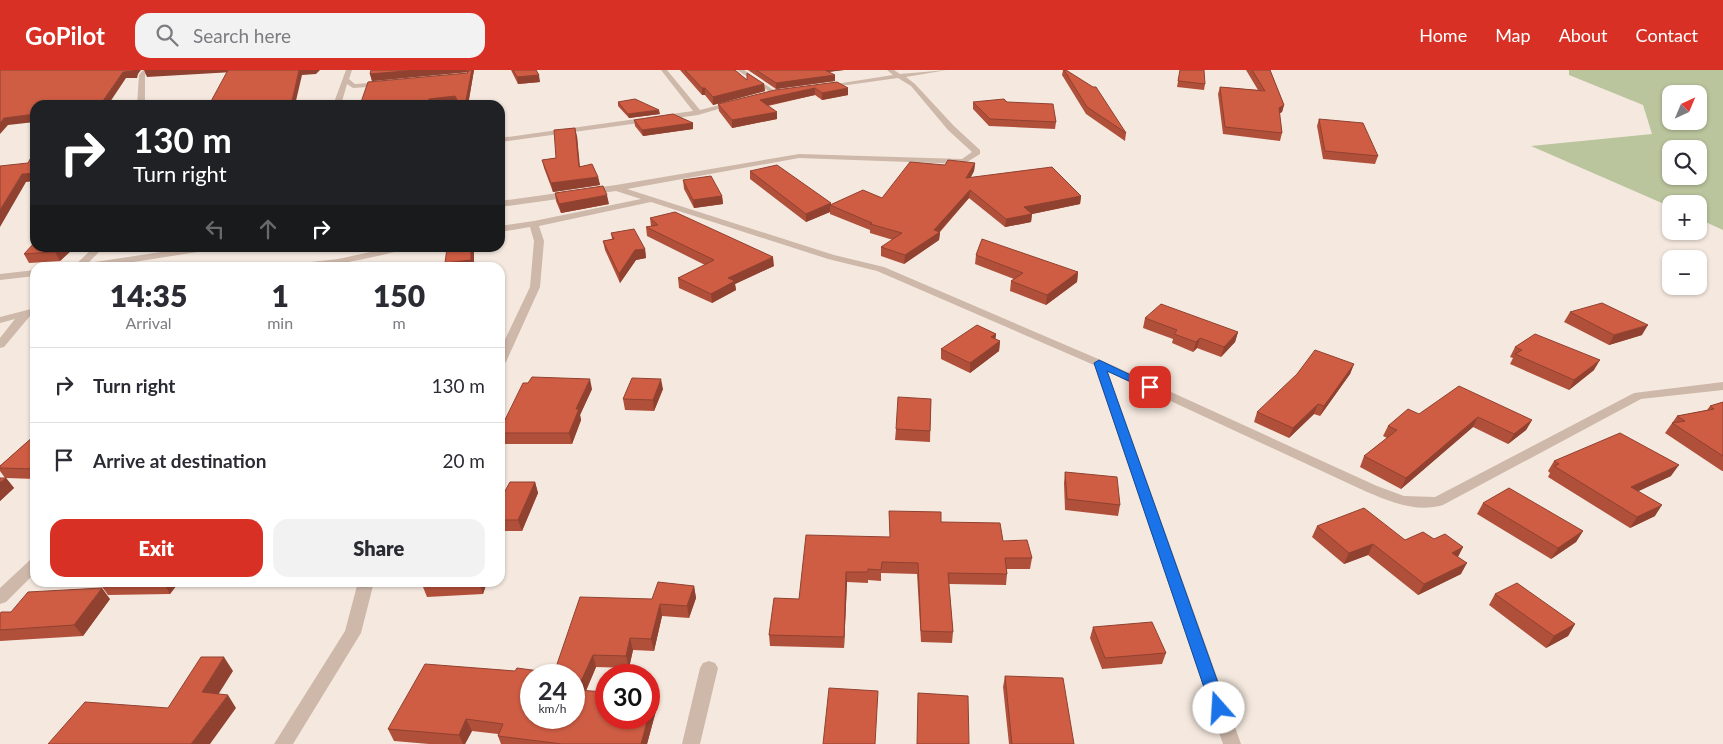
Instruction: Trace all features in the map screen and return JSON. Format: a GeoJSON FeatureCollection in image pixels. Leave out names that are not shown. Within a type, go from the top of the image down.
{"type":"FeatureCollection","features":[{"type":"Feature","properties":{"kind":"street"},"geometry":{"type":"LineString","coordinates":[[141,100],[142,74],[146,70]]}},
{"type":"Feature","properties":{"kind":"street"},"geometry":{"type":"LineString","coordinates":[[339,100],[349,70]]}},
{"type":"Feature","properties":{"kind":"street"},"geometry":{"type":"LineString","coordinates":[[664,70],[698,113]]}},
{"type":"Feature","properties":{"kind":"street"},"geometry":{"type":"LineString","coordinates":[[740,70],[775,93]]}},
{"type":"Feature","properties":{"kind":"street"},"geometry":{"type":"LineString","coordinates":[[505,203],[616,188],[799,156],[964,162],[977,152],[951,128],[912,85],[890,70]]}},
{"type":"Feature","properties":{"kind":"street"},"geometry":{"type":"LineString","coordinates":[[822,87],[944,70]]}},
{"type":"Feature","properties":{"kind":"street"},"geometry":{"type":"LineString","coordinates":[[345,79],[353,86],[394,83]]}},
{"type":"Feature","properties":{"kind":"street"},"geometry":{"type":"LineString","coordinates":[[766,96],[785,92]]}},
{"type":"Feature","properties":{"kind":"street"},"geometry":{"type":"LineString","coordinates":[[505,139],[698,113],[746,100]]}},
{"type":"Feature","properties":{"kind":"street"},"geometry":{"type":"LineString","coordinates":[[616,188],[830,257],[880,269],[1099,363],[1372,489],[1404,501],[1425,504],[1438,502],[1638,396],[1723,386]]}},
{"type":"Feature","properties":{"kind":"street"},"geometry":{"type":"LineString","coordinates":[[505,229],[651,199]]}},
{"type":"Feature","properties":{"kind":"street"},"geometry":{"type":"LineString","coordinates":[[505,351],[535,287],[539,241],[534,224]]}},
{"type":"Feature","properties":{"kind":"street"},"geometry":{"type":"LineString","coordinates":[[81,262],[93,252]]}},
{"type":"Feature","properties":{"kind":"street"},"geometry":{"type":"LineString","coordinates":[[109,262],[177,252]]}},
{"type":"Feature","properties":{"kind":"street"},"geometry":{"type":"LineString","coordinates":[[346,262],[384,252]]}},
{"type":"Feature","properties":{"kind":"street"},"geometry":{"type":"LineString","coordinates":[[0,277],[30,274]]}},
{"type":"Feature","properties":{"kind":"street"},"geometry":{"type":"LineString","coordinates":[[0,320],[30,312]]}},
{"type":"Feature","properties":{"kind":"street"},"geometry":{"type":"LineString","coordinates":[[0,346],[30,312]]}},
{"type":"Feature","properties":{"kind":"street"},"geometry":{"type":"LineString","coordinates":[[1099,363],[1232,744]]}},
{"type":"Feature","properties":{"kind":"street"},"geometry":{"type":"LineString","coordinates":[[0,598],[30,569]]}},
{"type":"Feature","properties":{"kind":"street"},"geometry":{"type":"LineString","coordinates":[[283,744],[353,633],[365,587]]}},
{"type":"Feature","properties":{"kind":"street"},"geometry":{"type":"LineString","coordinates":[[691,744],[709,668]]}},
{"type":"Feature","properties":{"kind":"green space"},"geometry":{"type":"Polygon","coordinates":[[[1569,70],[1723,70],[1723,230],[1707,223],[1707,195],[1662,195],[1662,203],[1531,146],[1652,134],[1643,105],[1569,75],[1569,70]]]}},
{"type":"Feature","properties":{"kind":"building"},"geometry":{"type":"Polygon","coordinates":[[[0,70],[134,70],[123,72],[103,100],[30,100],[30,115],[4,118],[0,123],[0,70]]]}},
{"type":"Feature","properties":{"kind":"building"},"geometry":{"type":"Polygon","coordinates":[[[228,70],[299,70],[292,100],[212,100],[228,70]]]}},
{"type":"Feature","properties":{"kind":"building"},"geometry":{"type":"Polygon","coordinates":[[[371,70],[417,70],[370,74],[371,70]]]}},
{"type":"Feature","properties":{"kind":"building"},"geometry":{"type":"Polygon","coordinates":[[[472,70],[466,100],[457,100],[455,96],[428,100],[362,100],[368,82],[467,73],[472,70]]]}},
{"type":"Feature","properties":{"kind":"building"},"geometry":{"type":"Polygon","coordinates":[[[513,70],[536,70],[539,75],[517,77],[513,70]]]}},
{"type":"Feature","properties":{"kind":"building"},"geometry":{"type":"Polygon","coordinates":[[[685,70],[735,70],[747,80],[747,73],[764,84],[713,97],[685,70]]]}},
{"type":"Feature","properties":{"kind":"building"},"geometry":{"type":"Polygon","coordinates":[[[756,70],[825,70],[835,75],[776,83],[756,70]]]}},
{"type":"Feature","properties":{"kind":"building"},"geometry":{"type":"Polygon","coordinates":[[[1064,70],[1096,87],[1126,133],[1087,107],[1064,70]]]}},
{"type":"Feature","properties":{"kind":"building"},"geometry":{"type":"Polygon","coordinates":[[[1180,70],[1204,70],[1205,84],[1178,81],[1180,70]]]}},
{"type":"Feature","properties":{"kind":"building"},"geometry":{"type":"Polygon","coordinates":[[[1252,70],[1270,70],[1284,105],[1279,108],[1282,133],[1225,127],[1220,87],[1265,91],[1252,70]]]}},
{"type":"Feature","properties":{"kind":"building"},"geometry":{"type":"Polygon","coordinates":[[[837,82],[848,88],[822,93],[815,88],[760,100],[777,112],[732,120],[718,104],[775,90],[837,82]]]}},
{"type":"Feature","properties":{"kind":"building"},"geometry":{"type":"Polygon","coordinates":[[[635,99],[659,110],[628,114],[618,102],[635,99]]]}},
{"type":"Feature","properties":{"kind":"building"},"geometry":{"type":"Polygon","coordinates":[[[1004,99],[1007,102],[1053,104],[1056,122],[990,119],[973,102],[1004,99]]]}},
{"type":"Feature","properties":{"kind":"building"},"geometry":{"type":"Polygon","coordinates":[[[673,114],[693,123],[642,130],[634,120],[673,114]]]}},
{"type":"Feature","properties":{"kind":"building"},"geometry":{"type":"Polygon","coordinates":[[[1319,119],[1363,123],[1378,156],[1325,151],[1319,119]]]}},
{"type":"Feature","properties":{"kind":"building"},"geometry":{"type":"Polygon","coordinates":[[[575,128],[579,167],[592,164],[598,177],[551,183],[542,160],[556,158],[554,130],[575,128]]]}},
{"type":"Feature","properties":{"kind":"building"},"geometry":{"type":"Polygon","coordinates":[[[30,159],[30,173],[22,174],[0,210],[0,166],[28,163],[30,159]]]}},
{"type":"Feature","properties":{"kind":"building"},"geometry":{"type":"Polygon","coordinates":[[[948,160],[975,163],[966,178],[1052,167],[1081,196],[1024,207],[1032,214],[1006,219],[970,190],[934,230],[940,232],[905,255],[881,247],[902,233],[870,224],[872,223],[830,205],[863,190],[882,198],[910,162],[945,165],[948,160]]]}},
{"type":"Feature","properties":{"kind":"building"},"geometry":{"type":"Polygon","coordinates":[[[777,165],[831,203],[806,214],[750,171],[777,165]]]}},
{"type":"Feature","properties":{"kind":"building"},"geometry":{"type":"Polygon","coordinates":[[[711,176],[722,196],[693,200],[683,180],[711,176]]]}},
{"type":"Feature","properties":{"kind":"building"},"geometry":{"type":"Polygon","coordinates":[[[603,186],[607,195],[559,204],[555,193],[603,186]]]}},
{"type":"Feature","properties":{"kind":"building"},"geometry":{"type":"Polygon","coordinates":[[[675,212],[773,257],[728,278],[735,281],[711,294],[678,278],[714,260],[646,227],[658,225],[650,218],[675,212]]]}},
{"type":"Feature","properties":{"kind":"building"},"geometry":{"type":"Polygon","coordinates":[[[634,229],[645,249],[635,250],[619,274],[603,241],[614,239],[611,233],[634,229]]]}},
{"type":"Feature","properties":{"kind":"building"},"geometry":{"type":"Polygon","coordinates":[[[982,239],[1078,272],[1047,295],[1011,281],[1023,273],[976,255],[982,239]]]}},
{"type":"Feature","properties":{"kind":"building"},"geometry":{"type":"Polygon","coordinates":[[[30,247],[30,252],[55,252],[24,254],[30,247]]]}},
{"type":"Feature","properties":{"kind":"building"},"geometry":{"type":"Polygon","coordinates":[[[446,252],[471,252],[471,260],[445,262],[446,252]]]}},
{"type":"Feature","properties":{"kind":"building"},"geometry":{"type":"Polygon","coordinates":[[[1602,303],[1648,325],[1614,335],[1570,312],[1602,303]]]}},
{"type":"Feature","properties":{"kind":"building"},"geometry":{"type":"Polygon","coordinates":[[[1161,304],[1238,332],[1224,347],[1200,338],[1196,342],[1174,334],[1177,330],[1145,318],[1161,304]]]}},
{"type":"Feature","properties":{"kind":"building"},"geometry":{"type":"Polygon","coordinates":[[[977,325],[996,334],[991,337],[1000,341],[970,363],[941,349],[977,325]]]}},
{"type":"Feature","properties":{"kind":"building"},"geometry":{"type":"Polygon","coordinates":[[[1535,334],[1600,360],[1574,380],[1515,354],[1522,350],[1515,347],[1535,334]]]}},
{"type":"Feature","properties":{"kind":"building"},"geometry":{"type":"Polygon","coordinates":[[[1315,350],[1354,364],[1324,406],[1318,404],[1293,428],[1257,412],[1297,374],[1315,350]]]}},
{"type":"Feature","properties":{"kind":"building"},"geometry":{"type":"Polygon","coordinates":[[[532,377],[590,379],[576,409],[579,409],[569,433],[505,433],[505,420],[523,383],[528,383],[532,377]]]}},
{"type":"Feature","properties":{"kind":"building"},"geometry":{"type":"Polygon","coordinates":[[[632,378],[661,379],[653,400],[623,399],[632,378]]]}},
{"type":"Feature","properties":{"kind":"building"},"geometry":{"type":"Polygon","coordinates":[[[1459,386],[1532,420],[1514,434],[1478,417],[1406,478],[1364,456],[1397,430],[1388,426],[1408,409],[1419,414],[1459,386]]]}},
{"type":"Feature","properties":{"kind":"building"},"geometry":{"type":"Polygon","coordinates":[[[898,397],[931,399],[930,431],[896,429],[898,397]]]}},
{"type":"Feature","properties":{"kind":"building"},"geometry":{"type":"Polygon","coordinates":[[[1723,402],[1723,456],[1672,423],[1685,421],[1677,416],[1714,409],[1710,406],[1723,402]]]}},
{"type":"Feature","properties":{"kind":"building"},"geometry":{"type":"Polygon","coordinates":[[[1620,433],[1679,465],[1631,487],[1662,505],[1637,517],[1554,466],[1559,464],[1554,461],[1620,433]]]}},
{"type":"Feature","properties":{"kind":"building"},"geometry":{"type":"Polygon","coordinates":[[[30,439],[30,469],[0,468],[30,439]]]}},
{"type":"Feature","properties":{"kind":"building"},"geometry":{"type":"Polygon","coordinates":[[[1065,472],[1117,477],[1120,505],[1067,499],[1065,472]]]}},
{"type":"Feature","properties":{"kind":"building"},"geometry":{"type":"Polygon","coordinates":[[[510,482],[535,482],[518,520],[505,520],[505,491],[510,482]]]}},
{"type":"Feature","properties":{"kind":"building"},"geometry":{"type":"Polygon","coordinates":[[[1509,488],[1583,531],[1558,548],[1483,503],[1509,488]]]}},
{"type":"Feature","properties":{"kind":"building"},"geometry":{"type":"Polygon","coordinates":[[[1364,508],[1405,540],[1423,532],[1434,539],[1445,534],[1463,547],[1452,553],[1467,563],[1424,584],[1373,544],[1349,553],[1317,526],[1364,508]]]}},
{"type":"Feature","properties":{"kind":"building"},"geometry":{"type":"Polygon","coordinates":[[[889,511],[941,512],[941,522],[1000,523],[1003,541],[1027,540],[1032,558],[1005,558],[1007,574],[948,573],[953,632],[921,631],[918,563],[882,562],[881,570],[868,569],[868,572],[846,572],[844,637],[769,635],[774,598],[799,599],[806,535],[890,537],[889,511]]]}},
{"type":"Feature","properties":{"kind":"building"},"geometry":{"type":"Polygon","coordinates":[[[658,582],[694,586],[687,606],[660,604],[651,639],[630,638],[626,656],[593,655],[585,672],[585,664],[557,664],[580,597],[652,599],[658,582]]]}},
{"type":"Feature","properties":{"kind":"building"},"geometry":{"type":"Polygon","coordinates":[[[1517,583],[1575,624],[1554,636],[1495,594],[1517,583]]]}},
{"type":"Feature","properties":{"kind":"building"},"geometry":{"type":"Polygon","coordinates":[[[102,588],[74,625],[0,630],[1,612],[11,612],[28,592],[102,588]]]}},
{"type":"Feature","properties":{"kind":"building"},"geometry":{"type":"Polygon","coordinates":[[[1152,622],[1166,653],[1105,658],[1093,627],[1152,622]]]}},
{"type":"Feature","properties":{"kind":"building"},"geometry":{"type":"Polygon","coordinates":[[[201,657],[224,657],[202,692],[228,695],[191,744],[48,744],[85,702],[168,708],[201,657]]]}},
{"type":"Feature","properties":{"kind":"building"},"geometry":{"type":"Polygon","coordinates":[[[425,664],[515,671],[517,668],[520,668],[520,729],[585,729],[585,691],[595,691],[595,729],[645,729],[641,744],[562,744],[498,736],[503,724],[466,719],[459,735],[388,729],[425,664]]]}},
{"type":"Feature","properties":{"kind":"building"},"geometry":{"type":"Polygon","coordinates":[[[1005,676],[1063,678],[1074,744],[1012,744],[1005,676]]]}},
{"type":"Feature","properties":{"kind":"building"},"geometry":{"type":"Polygon","coordinates":[[[829,688],[878,691],[875,744],[823,744],[829,688]]]}},
{"type":"Feature","properties":{"kind":"building"},"geometry":{"type":"Polygon","coordinates":[[[918,693],[968,696],[969,744],[917,744],[918,693]]]}},
{"type":"Feature","properties":{"kind":"route"},"geometry":{"type":"LineString","coordinates":[[1150,387],[1099,363],[1219,708]]}}]}
